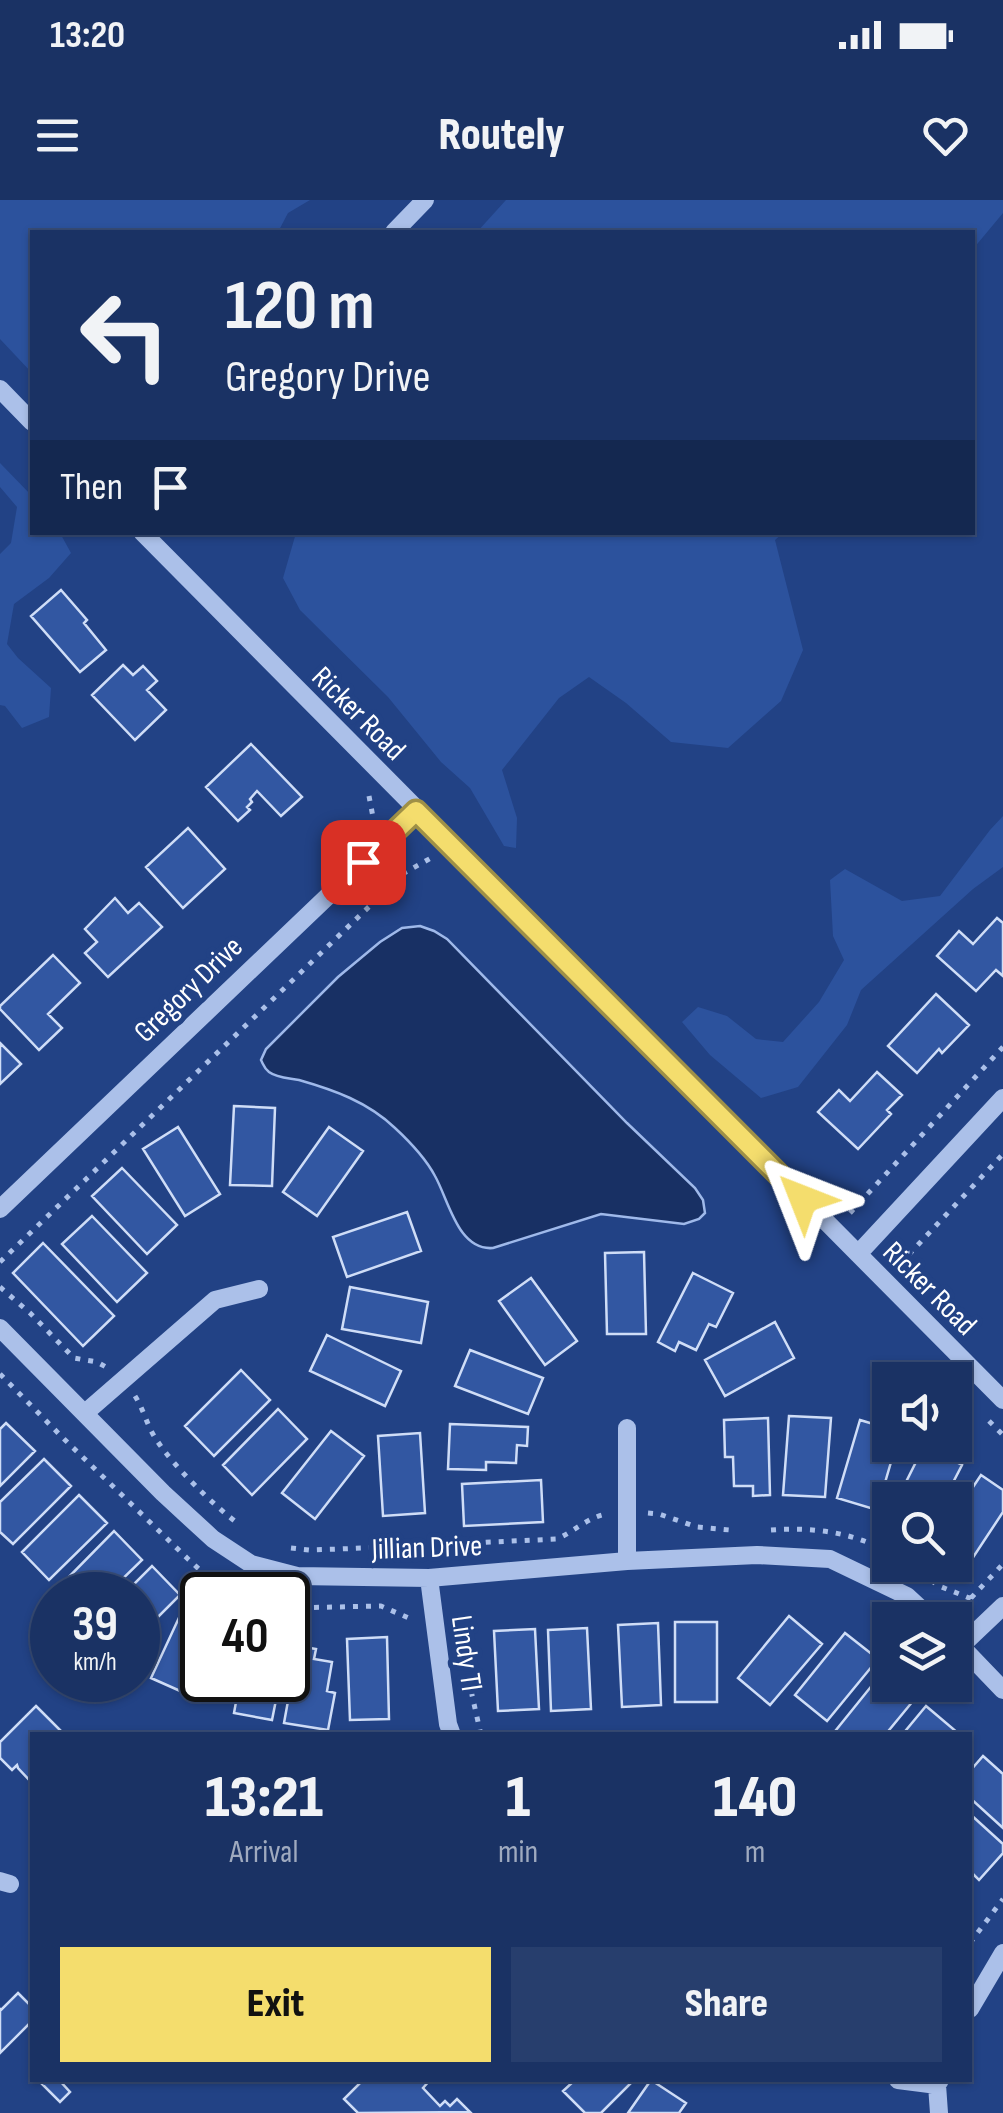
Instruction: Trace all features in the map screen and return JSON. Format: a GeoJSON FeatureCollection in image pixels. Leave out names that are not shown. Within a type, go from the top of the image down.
{"type":"FeatureCollection","features":[{"type":"Feature","properties":{"kind":"street"},"geometry":{"type":"LineString","coordinates":[[396,230],[425,200]]}},
{"type":"Feature","properties":{"kind":"street"},"geometry":{"type":"LineString","coordinates":[[0,389],[30,420]]}},
{"type":"Feature","properties":{"kind":"street","name":"Ricker Road"},"geometry":{"type":"LineString","coordinates":[[145,535],[1003,1400]]}},
{"type":"Feature","properties":{"kind":"street","name":"Gregory Drive"},"geometry":{"type":"LineString","coordinates":[[0,1209],[416,811]]}},
{"type":"Feature","properties":{"kind":"street"},"geometry":{"type":"LineString","coordinates":[[858,1254],[1003,1098]]}},
{"type":"Feature","properties":{"kind":"street"},"geometry":{"type":"LineString","coordinates":[[86,1414],[215,1300],[260,1290]]}},
{"type":"Feature","properties":{"kind":"street","name":"Jillian Drive"},"geometry":{"type":"LineString","coordinates":[[0,1328],[164,1493],[213,1538],[251,1564],[298,1576],[429,1578],[628,1561],[757,1555],[830,1560],[914,1602]]}},
{"type":"Feature","properties":{"kind":"street"},"geometry":{"type":"LineString","coordinates":[[627,1428],[628,1561]]}},
{"type":"Feature","properties":{"kind":"street","name":"Lindy Tl"},"geometry":{"type":"LineString","coordinates":[[429,1578],[451,1732]]}},
{"type":"Feature","properties":{"kind":"street"},"geometry":{"type":"LineString","coordinates":[[972,1632],[998,1611]]}},
{"type":"Feature","properties":{"kind":"street"},"geometry":{"type":"LineString","coordinates":[[972,1658],[1003,1690]]}},
{"type":"Feature","properties":{"kind":"street"},"geometry":{"type":"LineString","coordinates":[[972,2006],[1003,1953]]}},
{"type":"Feature","properties":{"kind":"street"},"geometry":{"type":"LineString","coordinates":[[938,2083],[939,2113]]}},
{"type":"Feature","properties":{"kind":"path"},"geometry":{"type":"LineString","coordinates":[[0,1262],[404,873],[431,858],[438,865]]}},
{"type":"Feature","properties":{"kind":"path"},"geometry":{"type":"LineString","coordinates":[[848,1215],[1003,1047]]}},
{"type":"Feature","properties":{"kind":"path"},"geometry":{"type":"LineString","coordinates":[[898,1266],[1003,1154]]}},
{"type":"Feature","properties":{"kind":"path"},"geometry":{"type":"LineString","coordinates":[[0,1287],[74,1358],[105,1366],[138,1401],[148,1426],[166,1453],[241,1526]]}},
{"type":"Feature","properties":{"kind":"path"},"geometry":{"type":"LineString","coordinates":[[0,1374],[202,1572]]}},
{"type":"Feature","properties":{"kind":"path"},"geometry":{"type":"LineString","coordinates":[[291,1548],[325,1550],[557,1539],[590,1518],[627,1512],[659,1514],[698,1527],[733,1530]]}},
{"type":"Feature","properties":{"kind":"path"},"geometry":{"type":"LineString","coordinates":[[767,1530],[828,1531],[872,1545]]}},
{"type":"Feature","properties":{"kind":"path"},"geometry":{"type":"LineString","coordinates":[[970,1598],[1003,1564]]}},
{"type":"Feature","properties":{"kind":"path"},"geometry":{"type":"LineString","coordinates":[[933,1582],[998,1611]]}},
{"type":"Feature","properties":{"kind":"path"},"geometry":{"type":"LineString","coordinates":[[972,1940],[1003,1900]]}},
{"type":"Feature","properties":{"kind":"shaded area"},"geometry":{"type":"Polygon","coordinates":[[[0,200],[310,200],[288,213],[279,230],[30,230],[30,371],[0,339],[0,200]]]}},
{"type":"Feature","properties":{"kind":"shaded area"},"geometry":{"type":"Polygon","coordinates":[[[506,200],[1003,200],[1003,213],[975,247],[975,230],[479,230],[506,200]]]}},
{"type":"Feature","properties":{"kind":"shaded area"},"geometry":{"type":"Polygon","coordinates":[[[0,463],[30,494],[30,535],[61,535],[71,553],[49,578],[14,604],[7,644],[51,688],[49,717],[22,728],[0,705],[0,554],[11,543],[17,507],[0,487],[0,463]]]}},
{"type":"Feature","properties":{"kind":"shaded area"},"geometry":{"type":"Polygon","coordinates":[[[295,535],[781,535],[775,540],[803,650],[781,701],[728,748],[671,742],[589,677],[559,698],[502,770],[517,818],[516,848],[504,846],[470,788],[441,762],[388,697],[300,610],[283,578],[295,535]]]}},
{"type":"Feature","properties":{"kind":"shaded area"},"geometry":{"type":"Polygon","coordinates":[[[1003,816],[1003,867],[973,889],[861,990],[847,1025],[798,1087],[761,1098],[710,1055],[682,1022],[698,1007],[727,1016],[756,1039],[783,1042],[819,1002],[844,960],[833,936],[830,880],[845,869],[902,901],[940,896],[1003,816]]]}},
{"type":"Feature","properties":{"kind":"shaded area"},"geometry":{"type":"Polygon","coordinates":[[[420,926],[447,939],[695,1188],[705,1213],[699,1219],[684,1224],[601,1214],[493,1248],[481,1247],[463,1233],[427,1163],[385,1119],[338,1093],[276,1076],[266,1069],[261,1060],[266,1049],[338,977],[402,928],[420,926]]]}},
{"type":"Feature","properties":{"kind":"building"},"geometry":{"type":"Polygon","coordinates":[[[61,590],[106,650],[80,672],[31,616],[61,590]]]}},
{"type":"Feature","properties":{"kind":"building"},"geometry":{"type":"Polygon","coordinates":[[[123,665],[133,675],[143,666],[157,681],[147,690],[166,710],[135,740],[92,695],[123,665]]]}},
{"type":"Feature","properties":{"kind":"building"},"geometry":{"type":"Polygon","coordinates":[[[251,744],[302,797],[281,816],[257,791],[247,807],[250,810],[238,821],[206,787],[251,744]]]}},
{"type":"Feature","properties":{"kind":"building"},"geometry":{"type":"Polygon","coordinates":[[[188,828],[225,869],[183,908],[146,867],[188,828]]]}},
{"type":"Feature","properties":{"kind":"building"},"geometry":{"type":"Polygon","coordinates":[[[115,898],[128,913],[139,903],[162,927],[108,977],[85,953],[97,942],[85,929],[115,898]]]}},
{"type":"Feature","properties":{"kind":"building"},"geometry":{"type":"Polygon","coordinates":[[[997,918],[1003,923],[1003,976],[996,970],[976,991],[937,956],[959,931],[973,944],[997,918]]]}},
{"type":"Feature","properties":{"kind":"building"},"geometry":{"type":"Polygon","coordinates":[[[53,955],[80,983],[48,1014],[62,1028],[39,1050],[0,1006],[53,955]]]}},
{"type":"Feature","properties":{"kind":"building"},"geometry":{"type":"Polygon","coordinates":[[[936,994],[969,1025],[917,1073],[888,1046],[936,994]]]}},
{"type":"Feature","properties":{"kind":"building"},"geometry":{"type":"Polygon","coordinates":[[[0,1043],[21,1064],[0,1084],[0,1043]]]}},
{"type":"Feature","properties":{"kind":"building"},"geometry":{"type":"Polygon","coordinates":[[[877,1072],[902,1095],[887,1110],[891,1114],[858,1149],[818,1112],[839,1090],[850,1101],[877,1072]]]}},
{"type":"Feature","properties":{"kind":"building"},"geometry":{"type":"Polygon","coordinates":[[[234,1106],[275,1108],[272,1186],[230,1185],[234,1106]]]}},
{"type":"Feature","properties":{"kind":"building"},"geometry":{"type":"Polygon","coordinates":[[[178,1127],[220,1194],[185,1216],[143,1149],[178,1127]]]}},
{"type":"Feature","properties":{"kind":"building"},"geometry":{"type":"Polygon","coordinates":[[[329,1127],[363,1151],[317,1216],[283,1192],[329,1127]]]}},
{"type":"Feature","properties":{"kind":"building"},"geometry":{"type":"Polygon","coordinates":[[[122,1168],[177,1225],[147,1254],[92,1196],[122,1168]]]}},
{"type":"Feature","properties":{"kind":"building"},"geometry":{"type":"Polygon","coordinates":[[[407,1212],[421,1251],[347,1277],[333,1237],[407,1212]]]}},
{"type":"Feature","properties":{"kind":"building"},"geometry":{"type":"Polygon","coordinates":[[[92,1216],[147,1273],[117,1302],[62,1244],[92,1216]]]}},
{"type":"Feature","properties":{"kind":"building"},"geometry":{"type":"Polygon","coordinates":[[[43,1243],[114,1316],[83,1346],[13,1273],[43,1243]]]}},
{"type":"Feature","properties":{"kind":"building"},"geometry":{"type":"Polygon","coordinates":[[[644,1252],[646,1334],[607,1334],[605,1253],[644,1252]]]}},
{"type":"Feature","properties":{"kind":"building"},"geometry":{"type":"Polygon","coordinates":[[[693,1273],[733,1293],[716,1327],[709,1324],[696,1350],[679,1342],[675,1351],[658,1342],[693,1273]]]}},
{"type":"Feature","properties":{"kind":"building"},"geometry":{"type":"Polygon","coordinates":[[[531,1278],[577,1341],[545,1365],[499,1301],[531,1278]]]}},
{"type":"Feature","properties":{"kind":"building"},"geometry":{"type":"Polygon","coordinates":[[[350,1287],[428,1302],[421,1343],[342,1329],[350,1287]]]}},
{"type":"Feature","properties":{"kind":"building"},"geometry":{"type":"Polygon","coordinates":[[[775,1322],[794,1358],[725,1396],[705,1360],[775,1322]]]}},
{"type":"Feature","properties":{"kind":"building"},"geometry":{"type":"Polygon","coordinates":[[[327,1335],[401,1371],[385,1406],[310,1371],[327,1335]]]}},
{"type":"Feature","properties":{"kind":"building"},"geometry":{"type":"Polygon","coordinates":[[[470,1350],[543,1378],[528,1414],[455,1386],[470,1350]]]}},
{"type":"Feature","properties":{"kind":"building"},"geometry":{"type":"Polygon","coordinates":[[[241,1370],[270,1400],[214,1456],[185,1426],[241,1370]]]}},
{"type":"Feature","properties":{"kind":"building"},"geometry":{"type":"Polygon","coordinates":[[[278,1409],[307,1439],[252,1495],[223,1465],[278,1409]]]}},
{"type":"Feature","properties":{"kind":"building"},"geometry":{"type":"Polygon","coordinates":[[[789,1416],[831,1418],[825,1497],[783,1495],[789,1416]]]}},
{"type":"Feature","properties":{"kind":"building"},"geometry":{"type":"Polygon","coordinates":[[[768,1418],[770,1495],[753,1496],[753,1486],[734,1486],[733,1457],[725,1457],[724,1420],[768,1418]]]}},
{"type":"Feature","properties":{"kind":"building"},"geometry":{"type":"Polygon","coordinates":[[[860,1420],[872,1424],[872,1462],[891,1462],[885,1482],[872,1482],[872,1508],[837,1498],[860,1420]]]}},
{"type":"Feature","properties":{"kind":"building"},"geometry":{"type":"Polygon","coordinates":[[[6,1423],[35,1451],[0,1486],[0,1429],[6,1423]]]}},
{"type":"Feature","properties":{"kind":"building"},"geometry":{"type":"Polygon","coordinates":[[[450,1424],[528,1427],[527,1446],[517,1445],[516,1463],[486,1462],[486,1470],[448,1469],[450,1424]]]}},
{"type":"Feature","properties":{"kind":"building"},"geometry":{"type":"Polygon","coordinates":[[[331,1431],[364,1456],[315,1519],[282,1493],[331,1431]]]}},
{"type":"Feature","properties":{"kind":"building"},"geometry":{"type":"Polygon","coordinates":[[[420,1433],[425,1513],[383,1516],[378,1436],[420,1433]]]}},
{"type":"Feature","properties":{"kind":"building"},"geometry":{"type":"Polygon","coordinates":[[[44,1459],[71,1486],[13,1544],[0,1532],[0,1502],[44,1459]]]}},
{"type":"Feature","properties":{"kind":"building"},"geometry":{"type":"Polygon","coordinates":[[[916,1462],[962,1465],[953,1482],[906,1482],[916,1462]]]}},
{"type":"Feature","properties":{"kind":"building"},"geometry":{"type":"Polygon","coordinates":[[[981,1475],[1003,1490],[1003,1512],[972,1559],[972,1488],[981,1475]]]}},
{"type":"Feature","properties":{"kind":"building"},"geometry":{"type":"Polygon","coordinates":[[[541,1480],[543,1522],[464,1526],[462,1484],[541,1480]]]}},
{"type":"Feature","properties":{"kind":"building"},"geometry":{"type":"Polygon","coordinates":[[[79,1495],[107,1523],[57,1572],[41,1572],[22,1552],[79,1495]]]}},
{"type":"Feature","properties":{"kind":"building"},"geometry":{"type":"Polygon","coordinates":[[[114,1531],[142,1560],[130,1572],[74,1572],[114,1531]]]}},
{"type":"Feature","properties":{"kind":"building"},"geometry":{"type":"Polygon","coordinates":[[[160,1574],[180,1595],[160,1615],[160,1574]]]}},
{"type":"Feature","properties":{"kind":"building"},"geometry":{"type":"Polygon","coordinates":[[[180,1616],[180,1691],[160,1682],[160,1659],[180,1616]]]}},
{"type":"Feature","properties":{"kind":"building"},"geometry":{"type":"Polygon","coordinates":[[[789,1616],[822,1644],[770,1705],[738,1678],[789,1616]]]}},
{"type":"Feature","properties":{"kind":"building"},"geometry":{"type":"Polygon","coordinates":[[[675,1622],[717,1622],[717,1702],[675,1702],[675,1622]]]}},
{"type":"Feature","properties":{"kind":"building"},"geometry":{"type":"Polygon","coordinates":[[[658,1623],[661,1705],[622,1707],[618,1625],[658,1623]]]}},
{"type":"Feature","properties":{"kind":"building"},"geometry":{"type":"Polygon","coordinates":[[[587,1628],[591,1709],[551,1711],[548,1630],[587,1628]]]}},
{"type":"Feature","properties":{"kind":"building"},"geometry":{"type":"Polygon","coordinates":[[[535,1629],[539,1709],[498,1711],[494,1631],[535,1629]]]}},
{"type":"Feature","properties":{"kind":"building"},"geometry":{"type":"Polygon","coordinates":[[[845,1633],[872,1654],[872,1666],[827,1721],[795,1695],[845,1633]]]}},
{"type":"Feature","properties":{"kind":"building"},"geometry":{"type":"Polygon","coordinates":[[[387,1637],[389,1719],[350,1720],[347,1639],[387,1637]]]}},
{"type":"Feature","properties":{"kind":"building"},"geometry":{"type":"Polygon","coordinates":[[[310,1648],[316,1649],[314,1659],[332,1662],[327,1691],[335,1693],[328,1730],[284,1723],[288,1702],[310,1702],[310,1648]]]}},
{"type":"Feature","properties":{"kind":"building"},"geometry":{"type":"Polygon","coordinates":[[[872,1685],[872,1702],[912,1702],[887,1732],[834,1732],[872,1685]]]}},
{"type":"Feature","properties":{"kind":"building"},"geometry":{"type":"Polygon","coordinates":[[[236,1702],[276,1702],[272,1720],[234,1713],[236,1702]]]}},
{"type":"Feature","properties":{"kind":"building"},"geometry":{"type":"Polygon","coordinates":[[[36,1706],[62,1732],[30,1732],[30,1781],[17,1765],[12,1770],[0,1758],[0,1742],[36,1706]]]}},
{"type":"Feature","properties":{"kind":"building"},"geometry":{"type":"Polygon","coordinates":[[[926,1706],[957,1732],[904,1732],[926,1706]]]}},
{"type":"Feature","properties":{"kind":"building"},"geometry":{"type":"Polygon","coordinates":[[[983,1756],[1003,1774],[1003,1828],[972,1800],[972,1769],[983,1756]]]}},
{"type":"Feature","properties":{"kind":"building"},"geometry":{"type":"Polygon","coordinates":[[[972,1816],[1003,1844],[1003,1853],[979,1880],[972,1873],[972,1816]]]}},
{"type":"Feature","properties":{"kind":"building"},"geometry":{"type":"Polygon","coordinates":[[[18,1993],[30,2005],[30,2023],[0,2053],[0,2009],[18,1993]]]}},
{"type":"Feature","properties":{"kind":"building"},"geometry":{"type":"Polygon","coordinates":[[[61,2082],[70,2092],[60,2102],[42,2084],[61,2082]]]}},
{"type":"Feature","properties":{"kind":"building"},"geometry":{"type":"Polygon","coordinates":[[[361,2082],[428,2082],[423,2088],[440,2106],[445,2101],[450,2106],[457,2099],[470,2112],[358,2113],[344,2099],[361,2082]]]}},
{"type":"Feature","properties":{"kind":"building"},"geometry":{"type":"Polygon","coordinates":[[[573,2082],[632,2082],[601,2113],[585,2113],[563,2091],[573,2082]]]}},
{"type":"Feature","properties":{"kind":"building"},"geometry":{"type":"Polygon","coordinates":[[[650,2082],[686,2103],[679,2113],[628,2113],[650,2082]]]}},
{"type":"Feature","properties":{"kind":"route"},"geometry":{"type":"LineString","coordinates":[[363,862],[416,811],[803,1199]]}}]}
